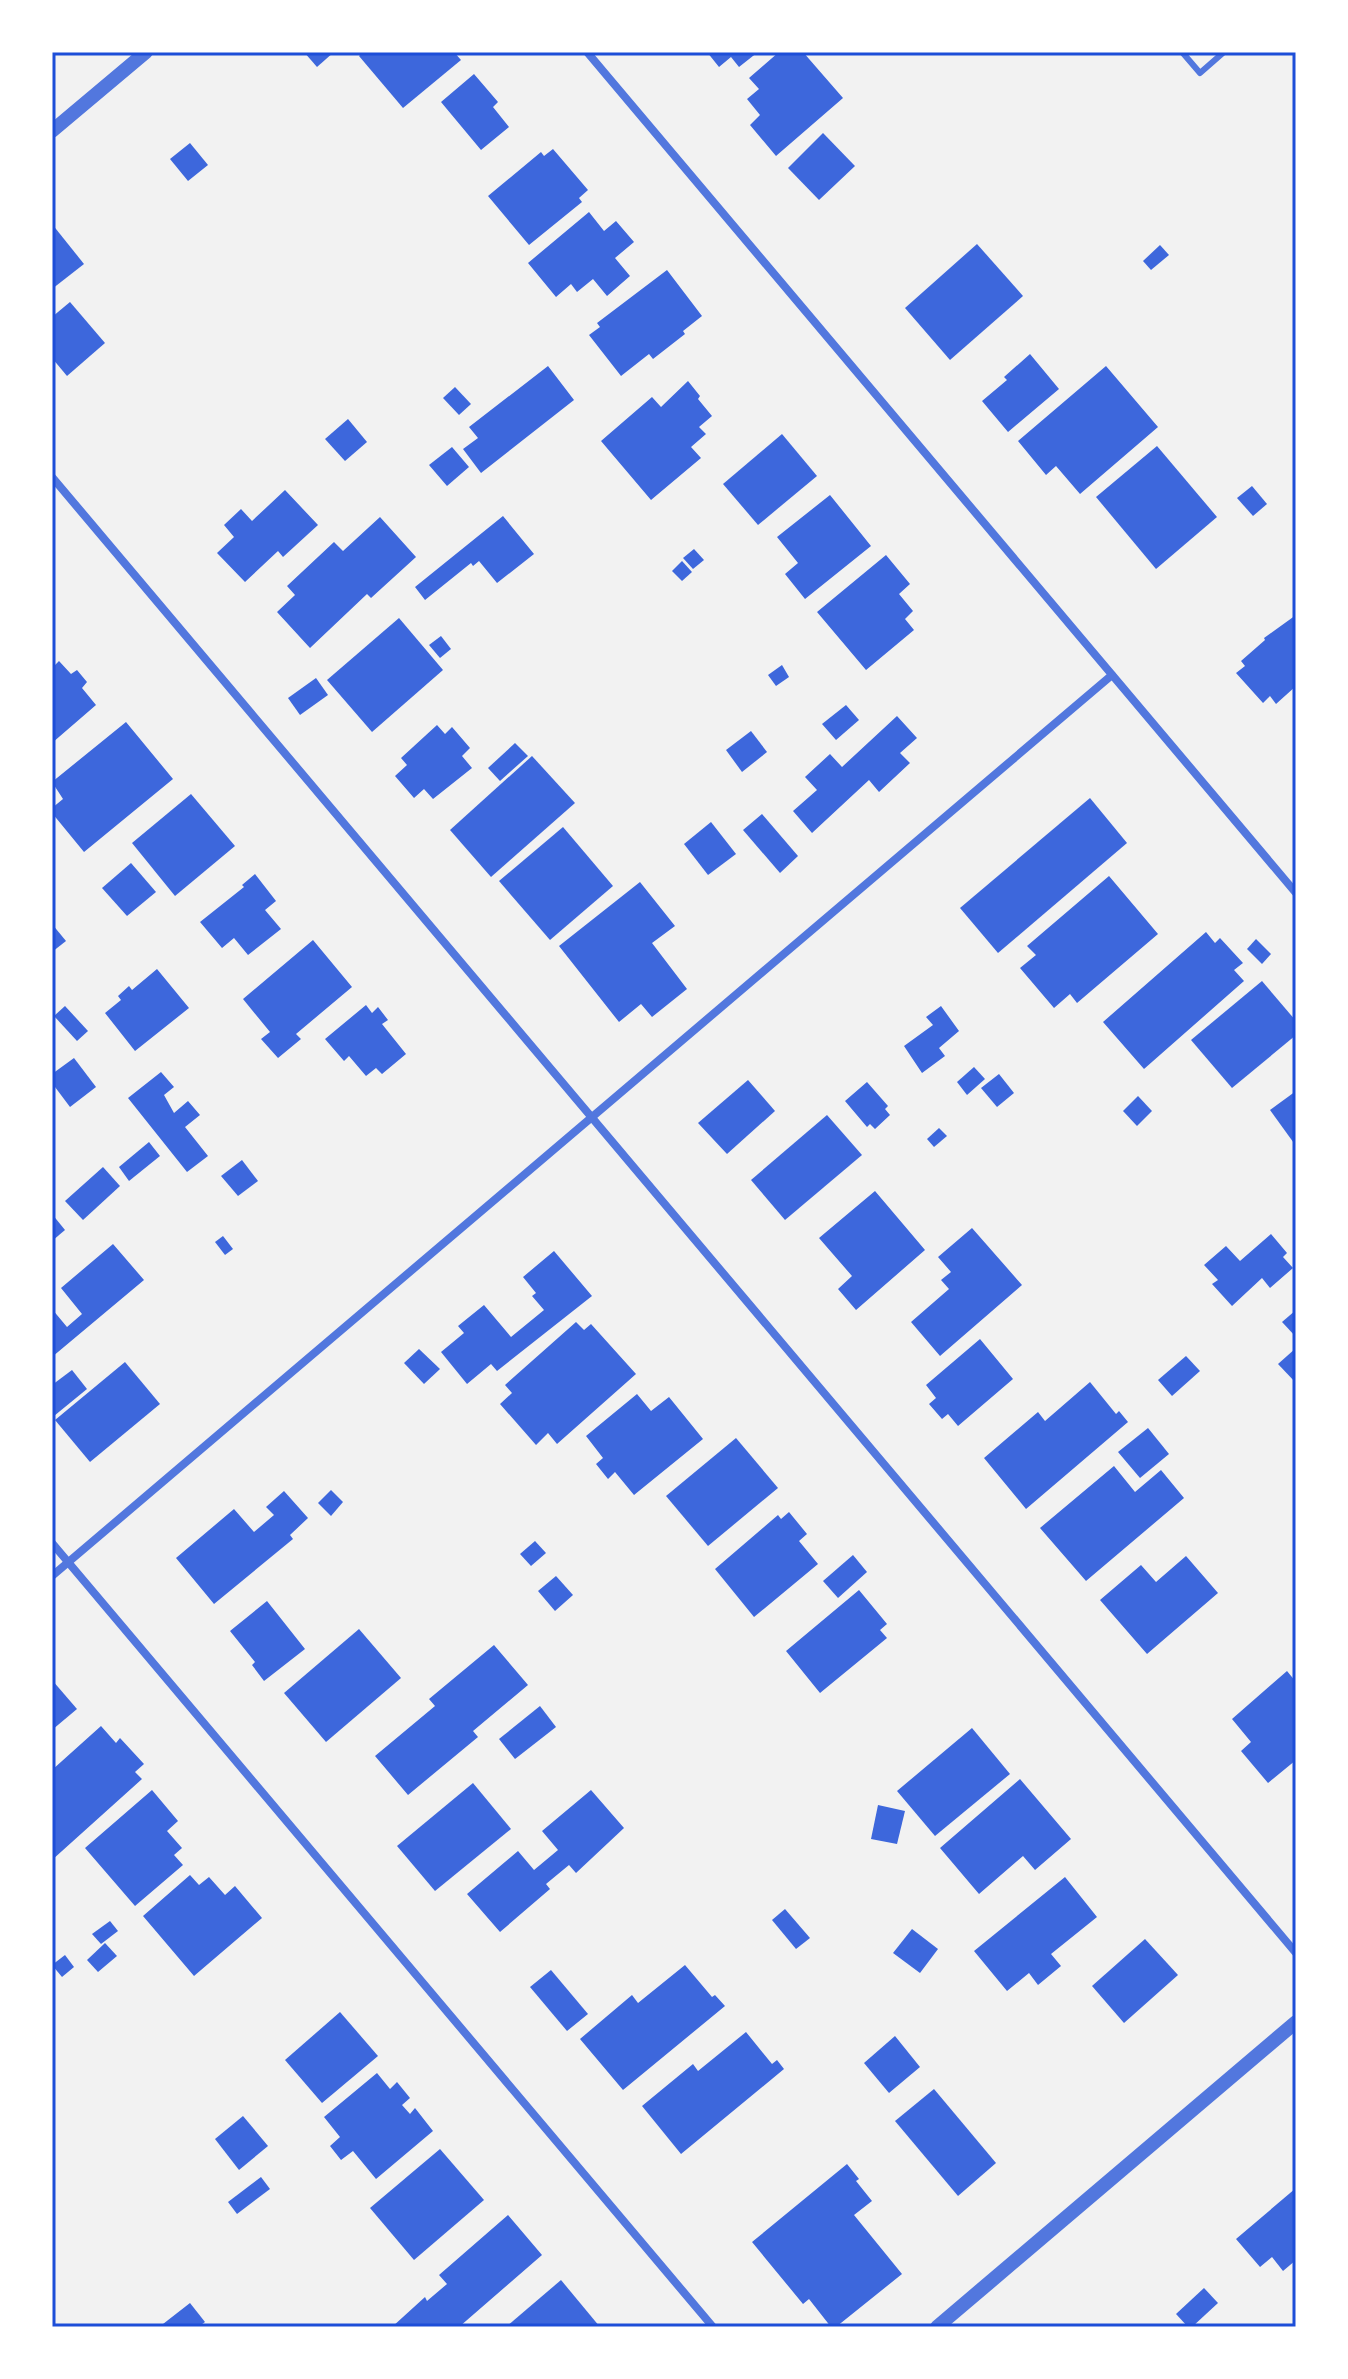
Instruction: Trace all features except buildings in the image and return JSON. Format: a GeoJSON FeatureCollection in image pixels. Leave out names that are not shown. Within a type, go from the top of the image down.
{"type":"FeatureCollection","features":[{"type":"Feature","properties":{"kind":"street"},"geometry":{"type":"LineString","coordinates":[[52,131],[146,52]]}},
{"type":"Feature","properties":{"kind":"street"},"geometry":{"type":"LineString","coordinates":[[587,52],[1296,893]]}},
{"type":"Feature","properties":{"kind":"street"},"geometry":{"type":"LineString","coordinates":[[52,477],[1296,1953]]}},
{"type":"Feature","properties":{"kind":"street"},"geometry":{"type":"LineString","coordinates":[[52,1576],[1112,675]]}},
{"type":"Feature","properties":{"kind":"street"},"geometry":{"type":"LineString","coordinates":[[52,1543],[713,2327]]}},
{"type":"Feature","properties":{"kind":"street"},"geometry":{"type":"LineString","coordinates":[[937,2327],[1296,2022]]}},
{"type":"Feature","properties":{"kind":"lane"},"geometry":{"type":"LineString","coordinates":[[1182,52],[1200,73],[1224,52]]}}]}
